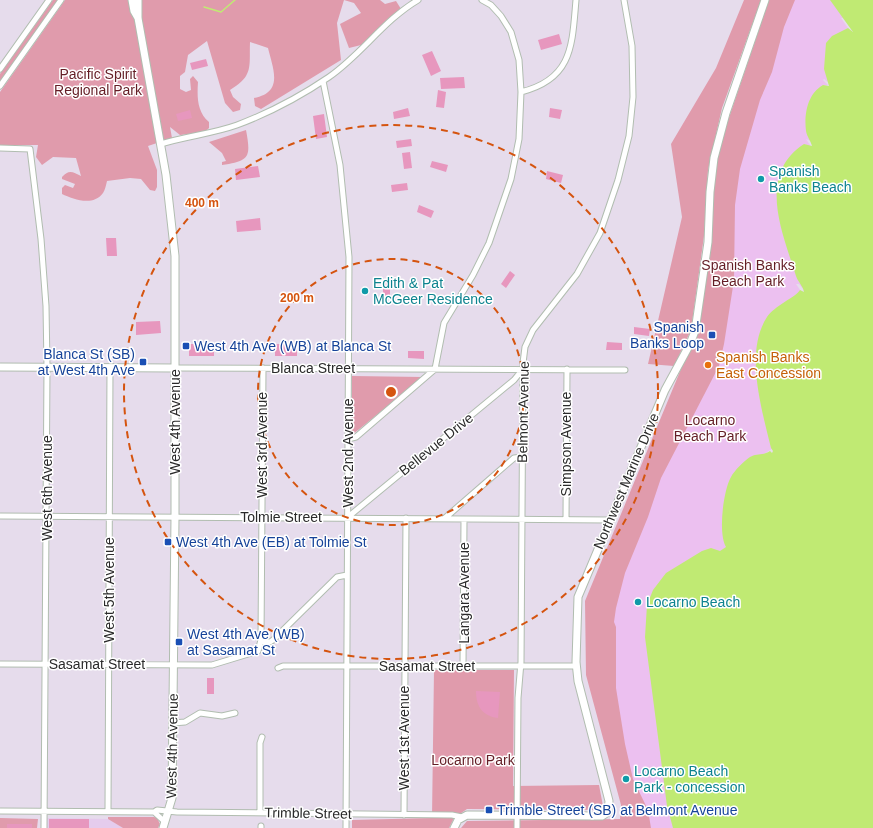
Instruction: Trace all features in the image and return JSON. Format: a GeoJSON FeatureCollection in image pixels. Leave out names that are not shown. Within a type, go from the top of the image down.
{"type":"FeatureCollection","features":[{"type":"Feature","properties":{"kind":"main road"},"geometry":{"type":"LineString","coordinates":[[132,0],[134,11],[138,18]]}},
{"type":"Feature","properties":{"kind":"main road"},"geometry":{"type":"LineString","coordinates":[[138,0],[138,18]]}},
{"type":"Feature","properties":{"kind":"main road","name":"Northwest Marine Drive"},"geometry":{"type":"LineString","coordinates":[[462,817],[469,814],[602,816],[608,812],[609,801],[578,681],[576,666],[578,597],[609,520],[665,390],[690,344],[695,331],[708,242],[710,192],[714,158],[726,113],[765,0]]}},
{"type":"Feature","properties":{"kind":"main road","name":"West 4th Avenue"},"geometry":{"type":"LineString","coordinates":[[138,18],[171,208],[174,249],[175,517],[172,798],[164,825]]}},
{"type":"Feature","properties":{"kind":"main road","name":"Blanca Street"},"geometry":{"type":"LineString","coordinates":[[0,367],[175,368]]}},
{"type":"Feature","properties":{"kind":"main road"},"geometry":{"type":"LineString","coordinates":[[454,828],[462,817]]}},
{"type":"Feature","properties":{"kind":"street"},"geometry":{"type":"LineString","coordinates":[[0,69],[49,0]]}},
{"type":"Feature","properties":{"kind":"street"},"geometry":{"type":"LineString","coordinates":[[0,86],[62,0]]}},
{"type":"Feature","properties":{"kind":"street"},"geometry":{"type":"LineString","coordinates":[[161,144],[238,125],[285,103],[323,80],[348,62],[407,6],[418,0]]}},
{"type":"Feature","properties":{"kind":"street"},"geometry":{"type":"LineString","coordinates":[[348,438],[356,437],[435,369],[444,323],[473,275],[489,243],[512,180],[517,151],[521,92],[519,60],[511,32],[496,10],[482,0]]}},
{"type":"Feature","properties":{"kind":"street"},"geometry":{"type":"LineString","coordinates":[[521,92],[545,84],[556,74],[565,62],[573,33],[576,0]]}},
{"type":"Feature","properties":{"kind":"street","name":"Belmont Avenue"},"geometry":{"type":"LineString","coordinates":[[517,828],[523,369],[525,347],[529,337],[577,274],[600,233],[618,180],[629,136],[633,97],[632,46],[624,0]]}},
{"type":"Feature","properties":{"kind":"street","name":"West 2nd Avenue"},"geometry":{"type":"LineString","coordinates":[[323,80],[337,146],[346,218],[349,276],[346,828]]}},
{"type":"Feature","properties":{"kind":"street","name":"West 6th Avenue"},"geometry":{"type":"LineString","coordinates":[[0,148],[30,149],[45,276],[47,367],[47,516],[44,828]]}},
{"type":"Feature","properties":{"kind":"street","name":"West 5th Avenue"},"geometry":{"type":"LineString","coordinates":[[108,811],[110,368]]}},
{"type":"Feature","properties":{"kind":"street","name":"Blanca Street"},"geometry":{"type":"LineString","coordinates":[[175,368],[625,370]]}},
{"type":"Feature","properties":{"kind":"street","name":"West 3rd Avenue"},"geometry":{"type":"LineString","coordinates":[[261,642],[263,368]]}},
{"type":"Feature","properties":{"kind":"street","name":"Bellevue Drive"},"geometry":{"type":"LineString","coordinates":[[348,518],[513,381],[523,369]]}},
{"type":"Feature","properties":{"kind":"street","name":"Simpson Avenue"},"geometry":{"type":"LineString","coordinates":[[566,519],[567,370]]}},
{"type":"Feature","properties":{"kind":"street"},"geometry":{"type":"LineString","coordinates":[[445,518],[514,458],[522,457]]}},
{"type":"Feature","properties":{"kind":"street","name":"Tolmie Street"},"geometry":{"type":"LineString","coordinates":[[0,516],[609,520]]}},
{"type":"Feature","properties":{"kind":"street","name":"West 1st Avenue"},"geometry":{"type":"LineString","coordinates":[[404,815],[406,518]]}},
{"type":"Feature","properties":{"kind":"street","name":"Langara Avenue"},"geometry":{"type":"LineString","coordinates":[[463,666],[464,519]]}},
{"type":"Feature","properties":{"kind":"street"},"geometry":{"type":"LineString","coordinates":[[261,642],[270,642],[273,640],[337,577],[347,575]]}},
{"type":"Feature","properties":{"kind":"street","name":"Sasamat Street"},"geometry":{"type":"LineString","coordinates":[[0,664],[218,663],[256,653],[261,642]]}},
{"type":"Feature","properties":{"kind":"street","name":"Sasamat Street"},"geometry":{"type":"LineString","coordinates":[[278,668],[283,666],[576,666]]}},
{"type":"Feature","properties":{"kind":"street"},"geometry":{"type":"LineString","coordinates":[[173,723],[185,722],[200,712],[222,716],[235,714]]}},
{"type":"Feature","properties":{"kind":"street"},"geometry":{"type":"LineString","coordinates":[[260,812],[260,743],[262,737]]}},
{"type":"Feature","properties":{"kind":"street","name":"Trimble Street"},"geometry":{"type":"LineString","coordinates":[[0,811],[154,812],[157,810],[169,812],[452,815],[462,817]]}},
{"type":"Feature","properties":{"kind":"street"},"geometry":{"type":"LineString","coordinates":[[154,812],[164,825]]}},
{"type":"Feature","properties":{"kind":"shaded area"},"geometry":{"type":"Polygon","coordinates":[[[830,0],[873,0],[873,828],[673,828],[667,806],[645,637],[647,605],[653,590],[666,573],[702,551],[711,548],[720,551],[726,547],[722,533],[722,512],[728,483],[739,466],[750,457],[770,451],[772,453],[773,451],[763,416],[757,381],[757,347],[760,331],[767,317],[779,305],[794,296],[800,290],[804,292],[796,276],[780,224],[777,206],[777,188],[781,172],[789,157],[804,144],[812,146],[806,131],[806,112],[813,94],[823,85],[829,86],[824,69],[826,43],[832,36],[848,28],[853,32],[830,0]]]}},
{"type":"Feature","properties":{"kind":"shaded area"},"geometry":{"type":"Polygon","coordinates":[[[559,34],[562,44],[541,50],[538,40],[559,34]]]}},
{"type":"Feature","properties":{"kind":"shaded area"},"geometry":{"type":"Polygon","coordinates":[[[432,51],[441,71],[431,76],[422,55],[432,51]]]}},
{"type":"Feature","properties":{"kind":"shaded area"},"geometry":{"type":"Polygon","coordinates":[[[206,59],[208,66],[192,70],[190,63],[206,59]]]}},
{"type":"Feature","properties":{"kind":"shaded area"},"geometry":{"type":"Polygon","coordinates":[[[464,77],[465,88],[441,89],[440,78],[464,77]]]}},
{"type":"Feature","properties":{"kind":"shaded area"},"geometry":{"type":"Polygon","coordinates":[[[438,90],[446,92],[444,108],[436,107],[438,90]]]}},
{"type":"Feature","properties":{"kind":"shaded area"},"geometry":{"type":"Polygon","coordinates":[[[408,108],[410,116],[394,119],[393,112],[408,108]]]}},
{"type":"Feature","properties":{"kind":"shaded area"},"geometry":{"type":"Polygon","coordinates":[[[550,108],[562,110],[560,119],[549,117],[550,108]]]}},
{"type":"Feature","properties":{"kind":"shaded area"},"geometry":{"type":"Polygon","coordinates":[[[190,110],[192,118],[178,121],[176,114],[190,110]]]}},
{"type":"Feature","properties":{"kind":"shaded area"},"geometry":{"type":"Polygon","coordinates":[[[324,114],[327,137],[316,139],[313,116],[324,114]]]}},
{"type":"Feature","properties":{"kind":"shaded area"},"geometry":{"type":"Polygon","coordinates":[[[411,139],[412,146],[397,148],[396,141],[411,139]]]}},
{"type":"Feature","properties":{"kind":"shaded area"},"geometry":{"type":"Polygon","coordinates":[[[410,152],[412,168],[404,169],[402,153],[410,152]]]}},
{"type":"Feature","properties":{"kind":"shaded area"},"geometry":{"type":"Polygon","coordinates":[[[432,161],[448,165],[446,172],[430,167],[432,161]]]}},
{"type":"Feature","properties":{"kind":"shaded area"},"geometry":{"type":"Polygon","coordinates":[[[258,166],[260,177],[236,180],[235,169],[258,166]]]}},
{"type":"Feature","properties":{"kind":"shaded area"},"geometry":{"type":"Polygon","coordinates":[[[547,171],[563,175],[561,183],[546,179],[547,171]]]}},
{"type":"Feature","properties":{"kind":"shaded area"},"geometry":{"type":"Polygon","coordinates":[[[407,183],[408,190],[392,192],[391,185],[407,183]]]}},
{"type":"Feature","properties":{"kind":"shaded area"},"geometry":{"type":"Polygon","coordinates":[[[419,205],[434,211],[431,218],[417,212],[419,205]]]}},
{"type":"Feature","properties":{"kind":"shaded area"},"geometry":{"type":"Polygon","coordinates":[[[260,218],[261,230],[237,232],[236,221],[260,218]]]}},
{"type":"Feature","properties":{"kind":"shaded area"},"geometry":{"type":"Polygon","coordinates":[[[106,238],[116,238],[117,256],[107,256],[106,238]]]}},
{"type":"Feature","properties":{"kind":"shaded area"},"geometry":{"type":"Polygon","coordinates":[[[510,271],[515,275],[506,288],[501,284],[510,271]]]}},
{"type":"Feature","properties":{"kind":"shaded area"},"geometry":{"type":"Polygon","coordinates":[[[383,282],[390,282],[390,298],[383,298],[383,282]]]}},
{"type":"Feature","properties":{"kind":"shaded area"},"geometry":{"type":"Polygon","coordinates":[[[160,321],[161,333],[136,335],[136,322],[160,321]]]}},
{"type":"Feature","properties":{"kind":"shaded area"},"geometry":{"type":"Polygon","coordinates":[[[634,327],[650,329],[649,336],[634,334],[634,327]]]}},
{"type":"Feature","properties":{"kind":"shaded area"},"geometry":{"type":"Polygon","coordinates":[[[607,342],[622,343],[622,350],[606,350],[607,342]]]}},
{"type":"Feature","properties":{"kind":"shaded area"},"geometry":{"type":"Polygon","coordinates":[[[189,344],[214,344],[214,356],[189,356],[189,344]]]}},
{"type":"Feature","properties":{"kind":"shaded area"},"geometry":{"type":"Polygon","coordinates":[[[275,344],[297,344],[297,356],[275,356],[275,344]]]}},
{"type":"Feature","properties":{"kind":"shaded area"},"geometry":{"type":"Polygon","coordinates":[[[408,351],[424,351],[424,359],[408,358],[408,351]]]}},
{"type":"Feature","properties":{"kind":"shaded area"},"geometry":{"type":"Polygon","coordinates":[[[207,678],[214,678],[214,694],[207,694],[207,678]]]}},
{"type":"Feature","properties":{"kind":"shaded area"},"geometry":{"type":"Polygon","coordinates":[[[476,691],[500,692],[498,718],[484,713],[477,701],[476,691]]]}},
{"type":"Feature","properties":{"kind":"shaded area"},"geometry":{"type":"Polygon","coordinates":[[[47,818],[108,819],[123,828],[47,828],[47,818]]]}},
{"type":"Feature","properties":{"kind":"shaded area"},"geometry":{"type":"Polygon","coordinates":[[[49,819],[89,819],[89,828],[49,828],[49,819]]]}},
{"type":"Feature","properties":{"kind":"shaded area"},"geometry":{"type":"Polygon","coordinates":[[[7,824],[32,824],[32,828],[7,828],[7,824]]]}},
{"type":"Feature","properties":{"kind":"green space"},"geometry":{"type":"Polygon","coordinates":[[[53,0],[58,0],[0,81],[0,74],[53,0]]]}},
{"type":"Feature","properties":{"kind":"green space","name":"Pacific Spirit Regional Park"},"geometry":{"type":"Polygon","coordinates":[[[65,0],[344,0],[337,23],[341,60],[261,109],[255,106],[254,98],[270,91],[273,85],[274,71],[268,48],[250,42],[250,64],[247,75],[238,85],[230,90],[233,97],[241,104],[240,110],[233,112],[225,103],[207,41],[188,55],[185,72],[180,76],[180,89],[186,92],[191,90],[190,79],[193,76],[198,82],[200,109],[202,114],[209,122],[209,128],[205,132],[180,135],[170,127],[172,138],[148,146],[157,170],[157,187],[155,191],[150,190],[141,179],[130,178],[107,181],[103,193],[94,200],[77,200],[62,194],[62,188],[65,185],[73,188],[75,184],[62,179],[64,174],[71,172],[81,176],[76,158],[53,157],[42,165],[36,157],[38,145],[0,145],[0,92],[65,0]]]}},
{"type":"Feature","properties":{"kind":"green space"},"geometry":{"type":"Polygon","coordinates":[[[344,0],[380,0],[385,4],[396,1],[401,9],[361,45],[349,48],[340,24],[361,13],[354,3],[344,0]]]}},
{"type":"Feature","properties":{"kind":"green space"},"geometry":{"type":"Polygon","coordinates":[[[744,0],[761,0],[722,108],[708,170],[704,236],[691,330],[674,366],[648,364],[682,217],[671,144],[716,68],[744,0]]]}},
{"type":"Feature","properties":{"kind":"green space"},"geometry":{"type":"Polygon","coordinates":[[[769,0],[817,0],[776,233],[796,285],[755,325],[725,548],[673,828],[461,828],[467,821],[620,819],[621,805],[586,675],[585,601],[698,328],[710,244],[714,172],[720,144],[769,0]]]}},
{"type":"Feature","properties":{"kind":"green space"},"geometry":{"type":"Polygon","coordinates":[[[246,130],[248,152],[246,156],[238,162],[222,165],[222,162],[226,161],[222,153],[209,142],[246,130]]]}},
{"type":"Feature","properties":{"kind":"green space"},"geometry":{"type":"Polygon","coordinates":[[[352,376],[423,377],[352,435],[352,376]]]}},
{"type":"Feature","properties":{"kind":"green space","name":"Locarno Park"},"geometry":{"type":"Polygon","coordinates":[[[434,670],[514,670],[513,786],[599,785],[603,806],[597,810],[467,809],[454,818],[449,828],[352,828],[352,820],[432,818],[434,670]]]}},
{"type":"Feature","properties":{"kind":"green space"},"geometry":{"type":"Polygon","coordinates":[[[108,817],[154,817],[157,818],[160,824],[158,828],[123,828],[108,819],[108,817]]]}},
{"type":"Feature","properties":{"kind":"green space"},"geometry":{"type":"Polygon","coordinates":[[[0,818],[38,819],[37,828],[0,828],[0,818]]]}},
{"type":"Feature","properties":{"kind":"sand"},"geometry":{"type":"Polygon","coordinates":[[[795,0],[836,0],[849,22],[849,26],[843,18],[841,18],[848,28],[837,35],[829,83],[824,79],[823,80],[828,85],[823,86],[811,141],[806,139],[810,145],[804,290],[799,284],[796,284],[805,297],[775,447],[756,459],[727,547],[684,828],[651,828],[648,810],[633,779],[625,744],[616,688],[616,627],[614,622],[616,608],[625,573],[648,517],[661,478],[719,366],[734,280],[735,205],[740,169],[760,100],[772,72],[784,27],[795,0]]]}},
{"type":"Feature","properties":{"kind":"waterway"},"geometry":{"type":"LineString","coordinates":[[204,7],[221,12],[235,0]]}},
{"type":"Feature","properties":{"kind":"place","name":"Spanish Banks Beach"},"geometry":{"type":"Point","coordinates":[761,179]}},
{"type":"Feature","properties":{"kind":"place","name":"Edith & Pat McGeer Residence"},"geometry":{"type":"Point","coordinates":[365,291]}},
{"type":"Feature","properties":{"kind":"place","name":"Spanish Banks Loop"},"geometry":{"type":"Point","coordinates":[712,335]}},
{"type":"Feature","properties":{"kind":"place","name":"West 4th Ave (WB) at Blanca St"},"geometry":{"type":"Point","coordinates":[186,346]}},
{"type":"Feature","properties":{"kind":"place","name":"Blanca St (SB) at West 4th Ave"},"geometry":{"type":"Point","coordinates":[143,362]}},
{"type":"Feature","properties":{"kind":"place","name":"Spanish Banks East Concession"},"geometry":{"type":"Point","coordinates":[708,365]}},
{"type":"Feature","properties":{"kind":"place","name":"West 4th Ave (EB) at Tolmie St"},"geometry":{"type":"Point","coordinates":[168,542]}},
{"type":"Feature","properties":{"kind":"place","name":"Locarno Beach"},"geometry":{"type":"Point","coordinates":[638,602]}},
{"type":"Feature","properties":{"kind":"place","name":"West 4th Ave (WB) at Sasamat St"},"geometry":{"type":"Point","coordinates":[179,642]}},
{"type":"Feature","properties":{"kind":"place","name":"Locarno Beach Park - concession"},"geometry":{"type":"Point","coordinates":[626,779]}},
{"type":"Feature","properties":{"kind":"place","name":"Trimble Street (SB) at Belmont Avenue"},"geometry":{"type":"Point","coordinates":[489,810]}},
{"type":"Feature","properties":{"kind":"park label","name":"Spanish Banks Beach Park"},"geometry":{"type":"Point","coordinates":[748,274]}},
{"type":"Feature","properties":{"kind":"park label","name":"Locarno Beach Park"},"geometry":{"type":"Point","coordinates":[710,428]}}]}
